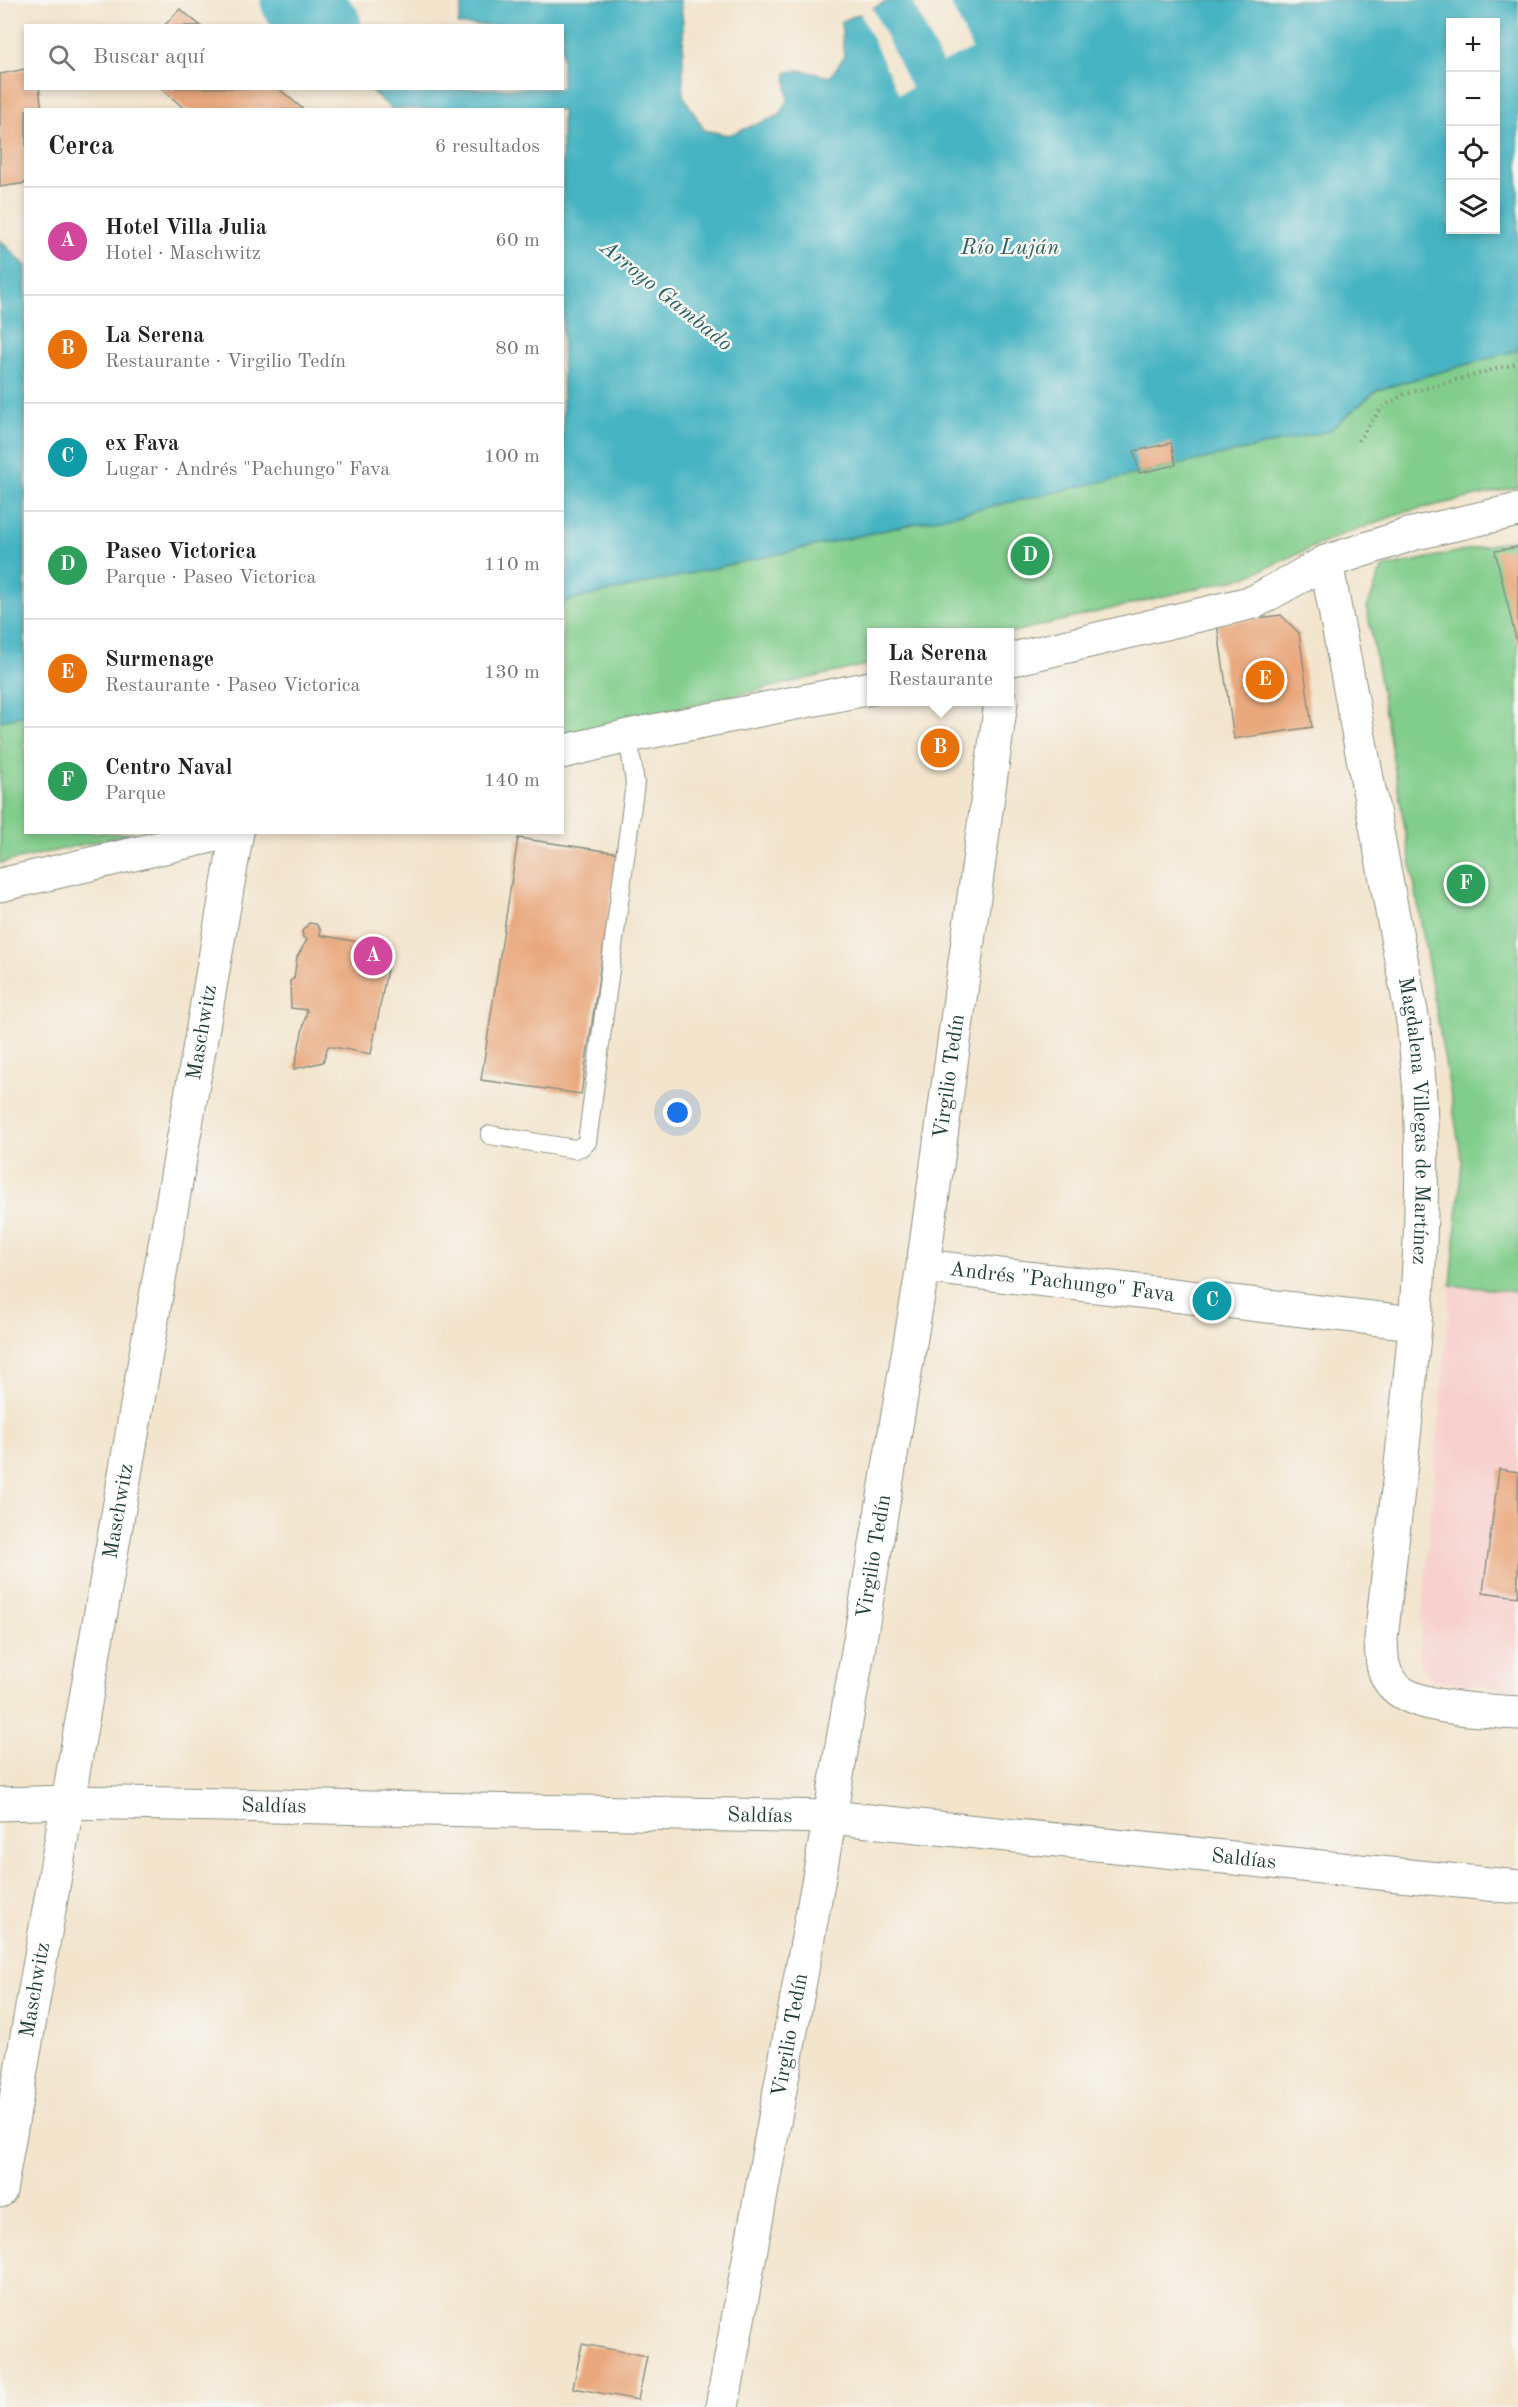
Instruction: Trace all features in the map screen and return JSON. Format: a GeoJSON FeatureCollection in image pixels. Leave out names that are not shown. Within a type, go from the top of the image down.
{"type":"FeatureCollection","features":[{"type":"Feature","properties":{"kind":"street"},"geometry":{"type":"LineString","coordinates":[[1014,659],[1254,602],[1326,562],[1412,534],[1518,510]]}},
{"type":"Feature","properties":{"kind":"street","name":"Magdalena Villegas de Martínez"},"geometry":{"type":"LineString","coordinates":[[1326,562],[1413,1022],[1420,1099],[1420,1226],[1414,1323],[1382,1639],[1382,1664],[1391,1683],[1408,1698],[1431,1704],[1518,1713]]}},
{"type":"Feature","properties":{"kind":"street"},"geometry":{"type":"LineString","coordinates":[[564,752],[628,736],[867,689]]}},
{"type":"Feature","properties":{"kind":"street","name":"Virgilio Tedín"},"geometry":{"type":"LineString","coordinates":[[722,2407],[830,1817],[923,1266],[1000,706]]}},
{"type":"Feature","properties":{"kind":"street"},"geometry":{"type":"LineString","coordinates":[[0,885],[220,834]]}},
{"type":"Feature","properties":{"kind":"street","name":"Maschwitz"},"geometry":{"type":"LineString","coordinates":[[0,2191],[237,834]]}},
{"type":"Feature","properties":{"kind":"street","name":"Andrés \"Pachungo\" Fava"},"geometry":{"type":"LineString","coordinates":[[923,1266],[1414,1323]]}},
{"type":"Feature","properties":{"kind":"street","name":"Saldías"},"geometry":{"type":"LineString","coordinates":[[0,1804],[69,1803],[830,1817],[1518,1887]]}},
{"type":"Feature","properties":{"kind":"lane"},"geometry":{"type":"LineString","coordinates":[[490,1135],[574,1149],[587,1142],[634,783],[628,736]]}},
{"type":"Feature","properties":{"kind":"path"},"geometry":{"type":"LineString","coordinates":[[1358,441],[1382,407],[1405,394],[1518,363]]}},
{"type":"Feature","properties":{"kind":"shaded area"},"geometry":{"type":"Polygon","coordinates":[[[1451,1285],[1518,1292],[1518,1689],[1432,1680],[1418,1661],[1451,1285]]]}},
{"type":"Feature","properties":{"kind":"green space"},"geometry":{"type":"Polygon","coordinates":[[[1518,350],[1518,487],[1405,512],[1339,536],[1245,577],[1014,632],[1014,628],[867,628],[867,665],[564,735],[564,602],[1329,431],[1377,390],[1518,350]]]}},
{"type":"Feature","properties":{"kind":"green space"},"geometry":{"type":"Polygon","coordinates":[[[1518,539],[1518,1292],[1451,1285],[1462,1161],[1367,608],[1382,568],[1518,539]]]}},
{"type":"Feature","properties":{"kind":"green space"},"geometry":{"type":"Polygon","coordinates":[[[24,715],[24,834],[130,834],[0,863],[0,721],[24,715]]]}},
{"type":"Feature","properties":{"kind":"water","name":"Río Luján"},"geometry":{"type":"Polygon","coordinates":[[[463,0],[680,0],[683,22],[683,95],[704,130],[729,135],[780,115],[788,100],[786,73],[800,70],[830,77],[844,57],[841,22],[891,0],[1518,0],[1518,350],[1377,390],[1329,431],[564,602],[564,108],[391,108],[370,90],[564,90],[564,24],[458,24],[463,0]]]}},
{"type":"Feature","properties":{"kind":"water"},"geometry":{"type":"Polygon","coordinates":[[[0,240],[24,264],[24,715],[0,721],[0,240]]]}},
{"type":"Feature","properties":{"kind":"pier"},"geometry":{"type":"Polygon","coordinates":[[[912,0],[949,0],[972,49],[942,63],[912,0]]]}},
{"type":"Feature","properties":{"kind":"pier"},"geometry":{"type":"Polygon","coordinates":[[[871,5],[911,88],[899,94],[859,11],[871,5]]]}},
{"type":"Feature","properties":{"kind":"building"},"geometry":{"type":"Polygon","coordinates":[[[180,9],[199,24],[166,24],[180,9]]]}},
{"type":"Feature","properties":{"kind":"building"},"geometry":{"type":"Polygon","coordinates":[[[24,69],[24,90],[39,90],[42,108],[24,108],[24,183],[0,187],[0,74],[24,69]]]}},
{"type":"Feature","properties":{"kind":"building"},"geometry":{"type":"Polygon","coordinates":[[[163,90],[280,90],[302,108],[184,108],[163,90]]]}},
{"type":"Feature","properties":{"kind":"building"},"geometry":{"type":"Polygon","coordinates":[[[1171,443],[1176,465],[1139,473],[1134,451],[1171,443]]]}},
{"type":"Feature","properties":{"kind":"building"},"geometry":{"type":"Polygon","coordinates":[[[1518,547],[1518,644],[1517,644],[1495,551],[1518,547]]]}},
{"type":"Feature","properties":{"kind":"building"},"geometry":{"type":"Polygon","coordinates":[[[1281,615],[1299,633],[1312,727],[1234,739],[1217,624],[1281,615]]]}},
{"type":"Feature","properties":{"kind":"building"},"geometry":{"type":"Polygon","coordinates":[[[518,838],[618,853],[581,1094],[481,1080],[518,838]]]}},
{"type":"Feature","properties":{"kind":"building"},"geometry":{"type":"Polygon","coordinates":[[[309,923],[316,924],[320,929],[320,935],[391,948],[371,1054],[328,1046],[323,1062],[294,1069],[307,1010],[291,1008],[290,981],[294,978],[297,957],[307,940],[303,937],[302,931],[309,923]]]}},
{"type":"Feature","properties":{"kind":"building"},"geometry":{"type":"Polygon","coordinates":[[[1499,1469],[1518,1472],[1518,1597],[1483,1592],[1499,1469]]]}},
{"type":"Feature","properties":{"kind":"building"},"geometry":{"type":"Polygon","coordinates":[[[582,2344],[647,2356],[638,2400],[573,2388],[582,2344]]]}},
{"type":"Feature","properties":{"kind":"waterway","name":"Arroyo Gambado"},"geometry":{"type":"LineString","coordinates":[[295,0],[325,24]]}},
{"type":"Feature","properties":{"kind":"place","name":"Paseo Victorica"},"geometry":{"type":"Point","coordinates":[1030,556]}},
{"type":"Feature","properties":{"kind":"place","name":"Surmenage"},"geometry":{"type":"Point","coordinates":[1265,680]}},
{"type":"Feature","properties":{"kind":"place","name":"La Serena"},"geometry":{"type":"Point","coordinates":[940,748]}},
{"type":"Feature","properties":{"kind":"place","name":"Centro Naval"},"geometry":{"type":"Point","coordinates":[1466,884]}},
{"type":"Feature","properties":{"kind":"place","name":"Hotel Villa Julia"},"geometry":{"type":"Point","coordinates":[373,956]}},
{"type":"Feature","properties":{"kind":"place","name":"ex Fava"},"geometry":{"type":"Point","coordinates":[1212,1301]}}]}
